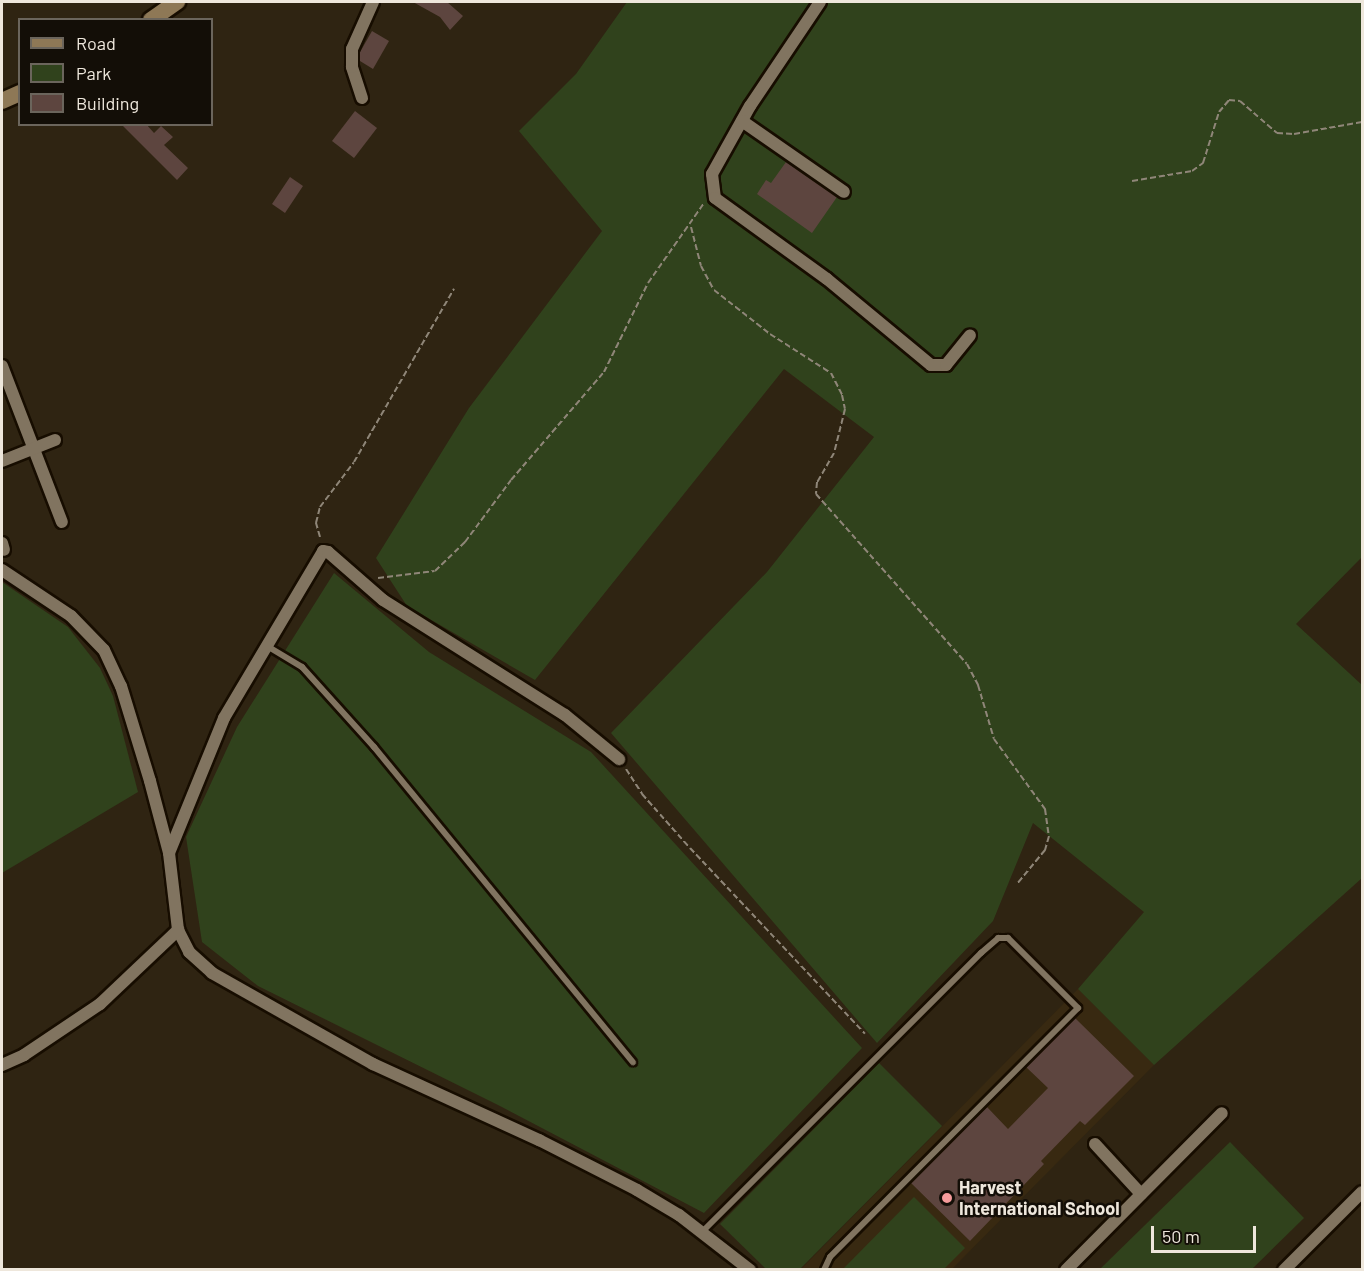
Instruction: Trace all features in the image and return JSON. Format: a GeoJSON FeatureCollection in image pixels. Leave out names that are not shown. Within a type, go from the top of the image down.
{"type":"FeatureCollection","features":[{"type":"Feature","properties":{"kind":"street"},"geometry":{"type":"LineString","coordinates":[[154,18],[177,2]]}},
{"type":"Feature","properties":{"kind":"street"},"geometry":{"type":"LineString","coordinates":[[362,98],[352,67],[352,49],[373,2]]}},
{"type":"Feature","properties":{"kind":"street"},"geometry":{"type":"LineString","coordinates":[[820,2],[742,121],[711,181],[715,198],[724,207],[827,279],[931,365],[946,365],[970,335]]}},
{"type":"Feature","properties":{"kind":"street"},"geometry":{"type":"LineString","coordinates":[[2,101],[18,94]]}},
{"type":"Feature","properties":{"kind":"street"},"geometry":{"type":"LineString","coordinates":[[742,121],[844,192]]}},
{"type":"Feature","properties":{"kind":"street"},"geometry":{"type":"LineString","coordinates":[[2,366],[62,522]]}},
{"type":"Feature","properties":{"kind":"street"},"geometry":{"type":"LineString","coordinates":[[2,461],[55,440]]}},
{"type":"Feature","properties":{"kind":"street"},"geometry":{"type":"LineString","coordinates":[[169,853],[224,718],[323,551],[328,552],[383,600],[454,648],[565,716],[619,759]]}},
{"type":"Feature","properties":{"kind":"street"},"geometry":{"type":"LineString","coordinates":[[2,570],[71,616],[104,650],[121,686],[169,853],[178,930],[189,952],[212,973],[373,1064],[539,1140],[637,1190],[702,1232],[750,1269]]}},
{"type":"Feature","properties":{"kind":"street"},"geometry":{"type":"LineString","coordinates":[[2,1065],[24,1055],[100,1004],[178,930]]}},
{"type":"Feature","properties":{"kind":"street"},"geometry":{"type":"LineString","coordinates":[[1066,1269],[1222,1113]]}},
{"type":"Feature","properties":{"kind":"street"},"geometry":{"type":"LineString","coordinates":[[1095,1144],[1141,1194]]}},
{"type":"Feature","properties":{"kind":"street"},"geometry":{"type":"LineString","coordinates":[[1284,1269],[1362,1192]]}},
{"type":"Feature","properties":{"kind":"lane"},"geometry":{"type":"LineString","coordinates":[[266,645],[302,667],[366,738],[633,1062]]}},
{"type":"Feature","properties":{"kind":"lane"},"geometry":{"type":"LineString","coordinates":[[702,1232],[981,953],[998,938],[1008,938],[1078,1008],[830,1257],[824,1269]]}},
{"type":"Feature","properties":{"kind":"path"},"geometry":{"type":"LineString","coordinates":[[1132,181],[1192,171],[1203,163],[1219,112],[1229,100],[1240,101],[1277,133],[1294,134],[1362,122]]}},
{"type":"Feature","properties":{"kind":"path"},"geometry":{"type":"LineString","coordinates":[[360,580],[435,571],[465,542],[511,480],[604,372],[648,283],[691,227],[711,181]]}},
{"type":"Feature","properties":{"kind":"path"},"geometry":{"type":"LineString","coordinates":[[691,227],[701,267],[714,290],[770,334],[831,374],[842,395],[845,410],[834,453],[817,482],[816,494],[967,664],[978,685],[994,740],[1045,809],[1049,836],[1045,850],[1017,884]]}},
{"type":"Feature","properties":{"kind":"path"},"geometry":{"type":"LineString","coordinates":[[323,551],[316,523],[320,507],[354,462],[454,289]]}},
{"type":"Feature","properties":{"kind":"path"},"geometry":{"type":"LineString","coordinates":[[619,759],[642,794],[676,833],[865,1034]]}},
{"type":"Feature","properties":{"kind":"shaded area","name":"Harvest International School"},"geometry":{"type":"Polygon","coordinates":[[[1078,989],[1154,1065],[952,1269],[800,1270],[1078,989]]]}},
{"type":"Feature","properties":{"kind":"green space"},"geometry":{"type":"Polygon","coordinates":[[[627,2],[1362,2],[1362,557],[1296,624],[1362,685],[1362,878],[1154,1065],[1078,989],[1144,912],[1033,823],[993,921],[877,1043],[611,733],[767,572],[874,437],[784,369],[535,680],[407,606],[376,558],[469,408],[602,231],[519,131],[576,74],[627,2]]]}},
{"type":"Feature","properties":{"kind":"green space"},"geometry":{"type":"Polygon","coordinates":[[[334,573],[429,652],[591,752],[862,1048],[704,1213],[498,1105],[258,986],[202,942],[186,837],[237,727],[334,573]]]}},
{"type":"Feature","properties":{"kind":"green space"},"geometry":{"type":"Polygon","coordinates":[[[2,582],[68,627],[100,668],[113,696],[138,792],[2,873],[2,582]]]}},
{"type":"Feature","properties":{"kind":"green space"},"geometry":{"type":"Polygon","coordinates":[[[879,1063],[942,1126],[800,1269],[766,1269],[720,1224],[879,1063]]]}},
{"type":"Feature","properties":{"kind":"green space"},"geometry":{"type":"Polygon","coordinates":[[[1230,1142],[1304,1218],[1252,1269],[1100,1269],[1230,1142]]]}},
{"type":"Feature","properties":{"kind":"green space"},"geometry":{"type":"Polygon","coordinates":[[[914,1197],[965,1248],[944,1269],[843,1269],[914,1197]]]}},
{"type":"Feature","properties":{"kind":"building"},"geometry":{"type":"Polygon","coordinates":[[[413,2],[447,2],[463,16],[450,30],[440,17],[413,2]]]}},
{"type":"Feature","properties":{"kind":"building"},"geometry":{"type":"Polygon","coordinates":[[[372,31],[389,41],[373,69],[360,61],[360,52],[372,31]]]}},
{"type":"Feature","properties":{"kind":"building"},"geometry":{"type":"Polygon","coordinates":[[[355,111],[377,128],[354,158],[332,141],[355,111]]]}},
{"type":"Feature","properties":{"kind":"building"},"geometry":{"type":"Polygon","coordinates":[[[123,126],[148,126],[154,133],[161,126],[173,137],[164,145],[188,168],[177,180],[123,126]]]}},
{"type":"Feature","properties":{"kind":"building"},"geometry":{"type":"Polygon","coordinates":[[[786,162],[837,197],[812,233],[757,194],[766,180],[771,183],[786,162]]]}},
{"type":"Feature","properties":{"kind":"building"},"geometry":{"type":"Polygon","coordinates":[[[290,177],[303,186],[285,213],[272,204],[290,177]]]}},
{"type":"Feature","properties":{"kind":"building"},"geometry":{"type":"Polygon","coordinates":[[[1075,1018],[1134,1076],[1085,1125],[1080,1121],[1041,1161],[1044,1164],[970,1241],[911,1183],[987,1107],[1008,1129],[1048,1088],[1026,1067],[1075,1018]]]}},
{"type":"Feature","properties":{"kind":"place","name":"Harvest International School"},"geometry":{"type":"Point","coordinates":[947,1198]}}]}
